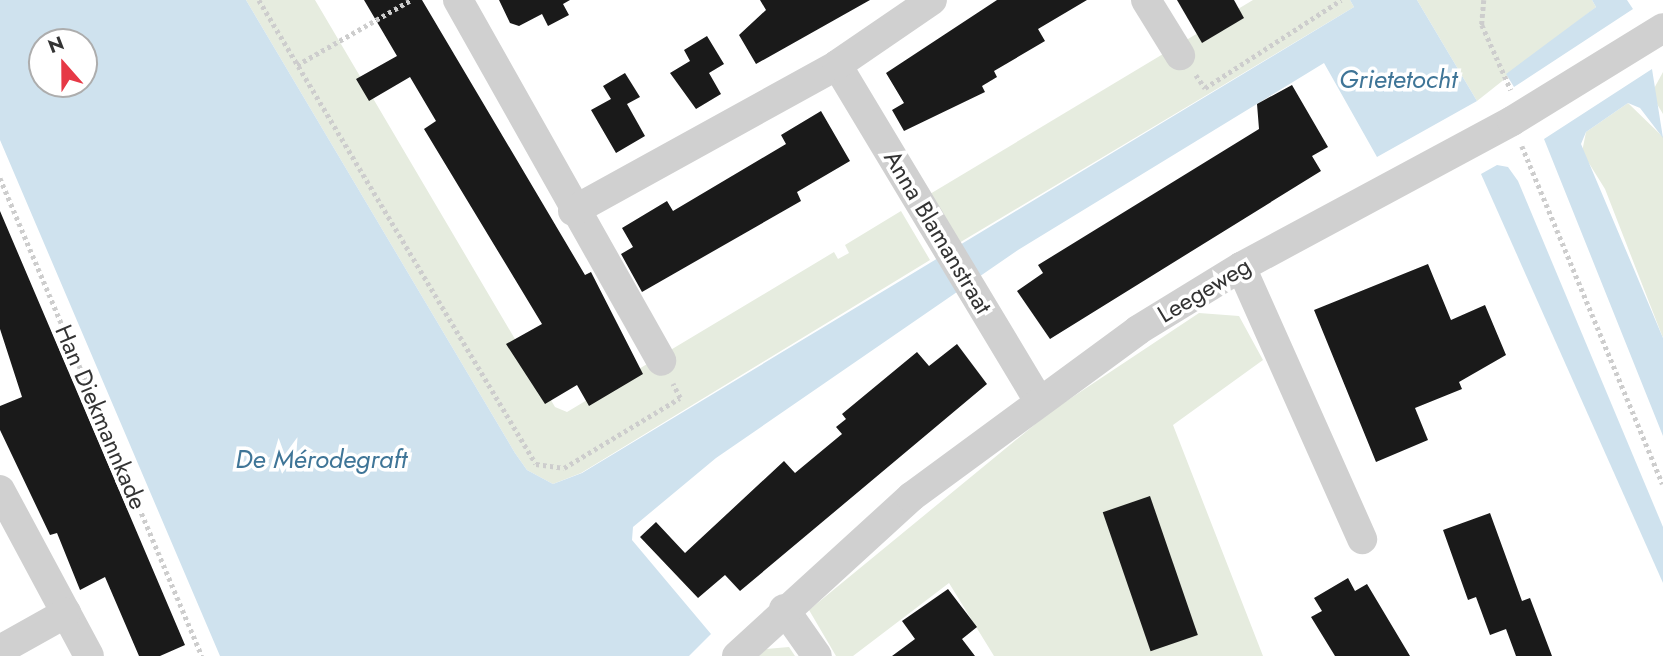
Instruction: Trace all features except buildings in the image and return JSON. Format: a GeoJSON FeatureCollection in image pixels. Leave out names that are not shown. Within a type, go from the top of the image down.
{"type":"FeatureCollection","features":[{"type":"Feature","properties":{"kind":"street"},"geometry":{"type":"LineString","coordinates":[[458,0],[573,211],[661,361]]}},
{"type":"Feature","properties":{"kind":"street"},"geometry":{"type":"LineString","coordinates":[[573,211],[837,65],[932,0]]}},
{"type":"Feature","properties":{"kind":"street"},"geometry":{"type":"LineString","coordinates":[[1146,0],[1180,55]]}},
{"type":"Feature","properties":{"kind":"street","name":"Leegeweg"},"geometry":{"type":"LineString","coordinates":[[737,656],[784,609],[911,497],[1038,400],[1241,267],[1518,117],[1663,28]]}},
{"type":"Feature","properties":{"kind":"street","name":"Anna Blamanstraat"},"geometry":{"type":"LineString","coordinates":[[837,65],[1038,400]]}},
{"type":"Feature","properties":{"kind":"street"},"geometry":{"type":"LineString","coordinates":[[1241,267],[1362,539]]}},
{"type":"Feature","properties":{"kind":"street"},"geometry":{"type":"LineString","coordinates":[[0,490],[89,656]]}},
{"type":"Feature","properties":{"kind":"street"},"geometry":{"type":"LineString","coordinates":[[784,609],[817,656]]}},
{"type":"Feature","properties":{"kind":"street"},"geometry":{"type":"LineString","coordinates":[[0,650],[66,613]]}},
{"type":"Feature","properties":{"kind":"path"},"geometry":{"type":"LineString","coordinates":[[260,0],[536,464],[564,468],[680,398],[661,361]]}},
{"type":"Feature","properties":{"kind":"path"},"geometry":{"type":"LineString","coordinates":[[297,65],[411,0]]}},
{"type":"Feature","properties":{"kind":"path"},"geometry":{"type":"LineString","coordinates":[[1180,55],[1205,88],[1341,0]]}},
{"type":"Feature","properties":{"kind":"path"},"geometry":{"type":"LineString","coordinates":[[1484,0],[1482,25],[1493,60],[1663,484]]}},
{"type":"Feature","properties":{"kind":"path","name":"Han Diekmannkade"},"geometry":{"type":"LineString","coordinates":[[0,178],[202,656]]}},
{"type":"Feature","properties":{"kind":"shaded area"},"geometry":{"type":"Polygon","coordinates":[[[246,0],[315,0],[555,407],[567,412],[834,252],[838,259],[849,253],[845,245],[901,211],[930,260],[581,473],[553,484],[527,470],[515,453],[246,0]]]}},
{"type":"Feature","properties":{"kind":"shaded area"},"geometry":{"type":"Polygon","coordinates":[[[1253,0],[1350,0],[1354,7],[959,243],[930,194],[1253,0]]]}},
{"type":"Feature","properties":{"kind":"shaded area"},"geometry":{"type":"Polygon","coordinates":[[[1417,0],[1592,0],[1596,7],[1477,101],[1417,0]]]}},
{"type":"Feature","properties":{"kind":"shaded area"},"geometry":{"type":"Polygon","coordinates":[[[1663,72],[1663,114],[1651,94],[1663,72]]]}},
{"type":"Feature","properties":{"kind":"shaded area"},"geometry":{"type":"Polygon","coordinates":[[[1628,103],[1663,137],[1663,338],[1605,189],[1582,152],[1586,132],[1628,103]]]}},
{"type":"Feature","properties":{"kind":"shaded area"},"geometry":{"type":"Polygon","coordinates":[[[1199,313],[1239,316],[1263,360],[1173,425],[1263,656],[994,656],[949,583],[853,656],[836,656],[809,610],[1050,412],[1199,313]]]}},
{"type":"Feature","properties":{"kind":"shaded area"},"geometry":{"type":"Polygon","coordinates":[[[789,647],[795,656],[759,656],[766,649],[789,647]]]}},
{"type":"Feature","properties":{"kind":"water","name":"De Mérodegraft"},"geometry":{"type":"Polygon","coordinates":[[[0,0],[246,0],[515,453],[527,470],[553,484],[582,473],[1354,7],[1350,0],[1417,0],[1477,101],[1377,157],[1324,63],[1018,250],[716,458],[633,527],[632,540],[711,634],[689,656],[220,656],[0,140],[0,0]]]}},
{"type":"Feature","properties":{"kind":"water"},"geometry":{"type":"Polygon","coordinates":[[[1592,0],[1627,0],[1633,9],[1514,87],[1506,74],[1596,7],[1592,0]]]}},
{"type":"Feature","properties":{"kind":"water"},"geometry":{"type":"Polygon","coordinates":[[[1652,69],[1663,138],[1640,108],[1628,103],[1586,132],[1581,144],[1663,338],[1663,436],[1544,139],[1652,69]]]}},
{"type":"Feature","properties":{"kind":"water"},"geometry":{"type":"Polygon","coordinates":[[[1497,165],[1508,167],[1518,181],[1663,527],[1663,583],[1481,174],[1497,165]]]}},
{"type":"Feature","properties":{"kind":"water label","name":"Grietetocht"},"geometry":{"type":"Point","coordinates":[1398,80]}}]}
